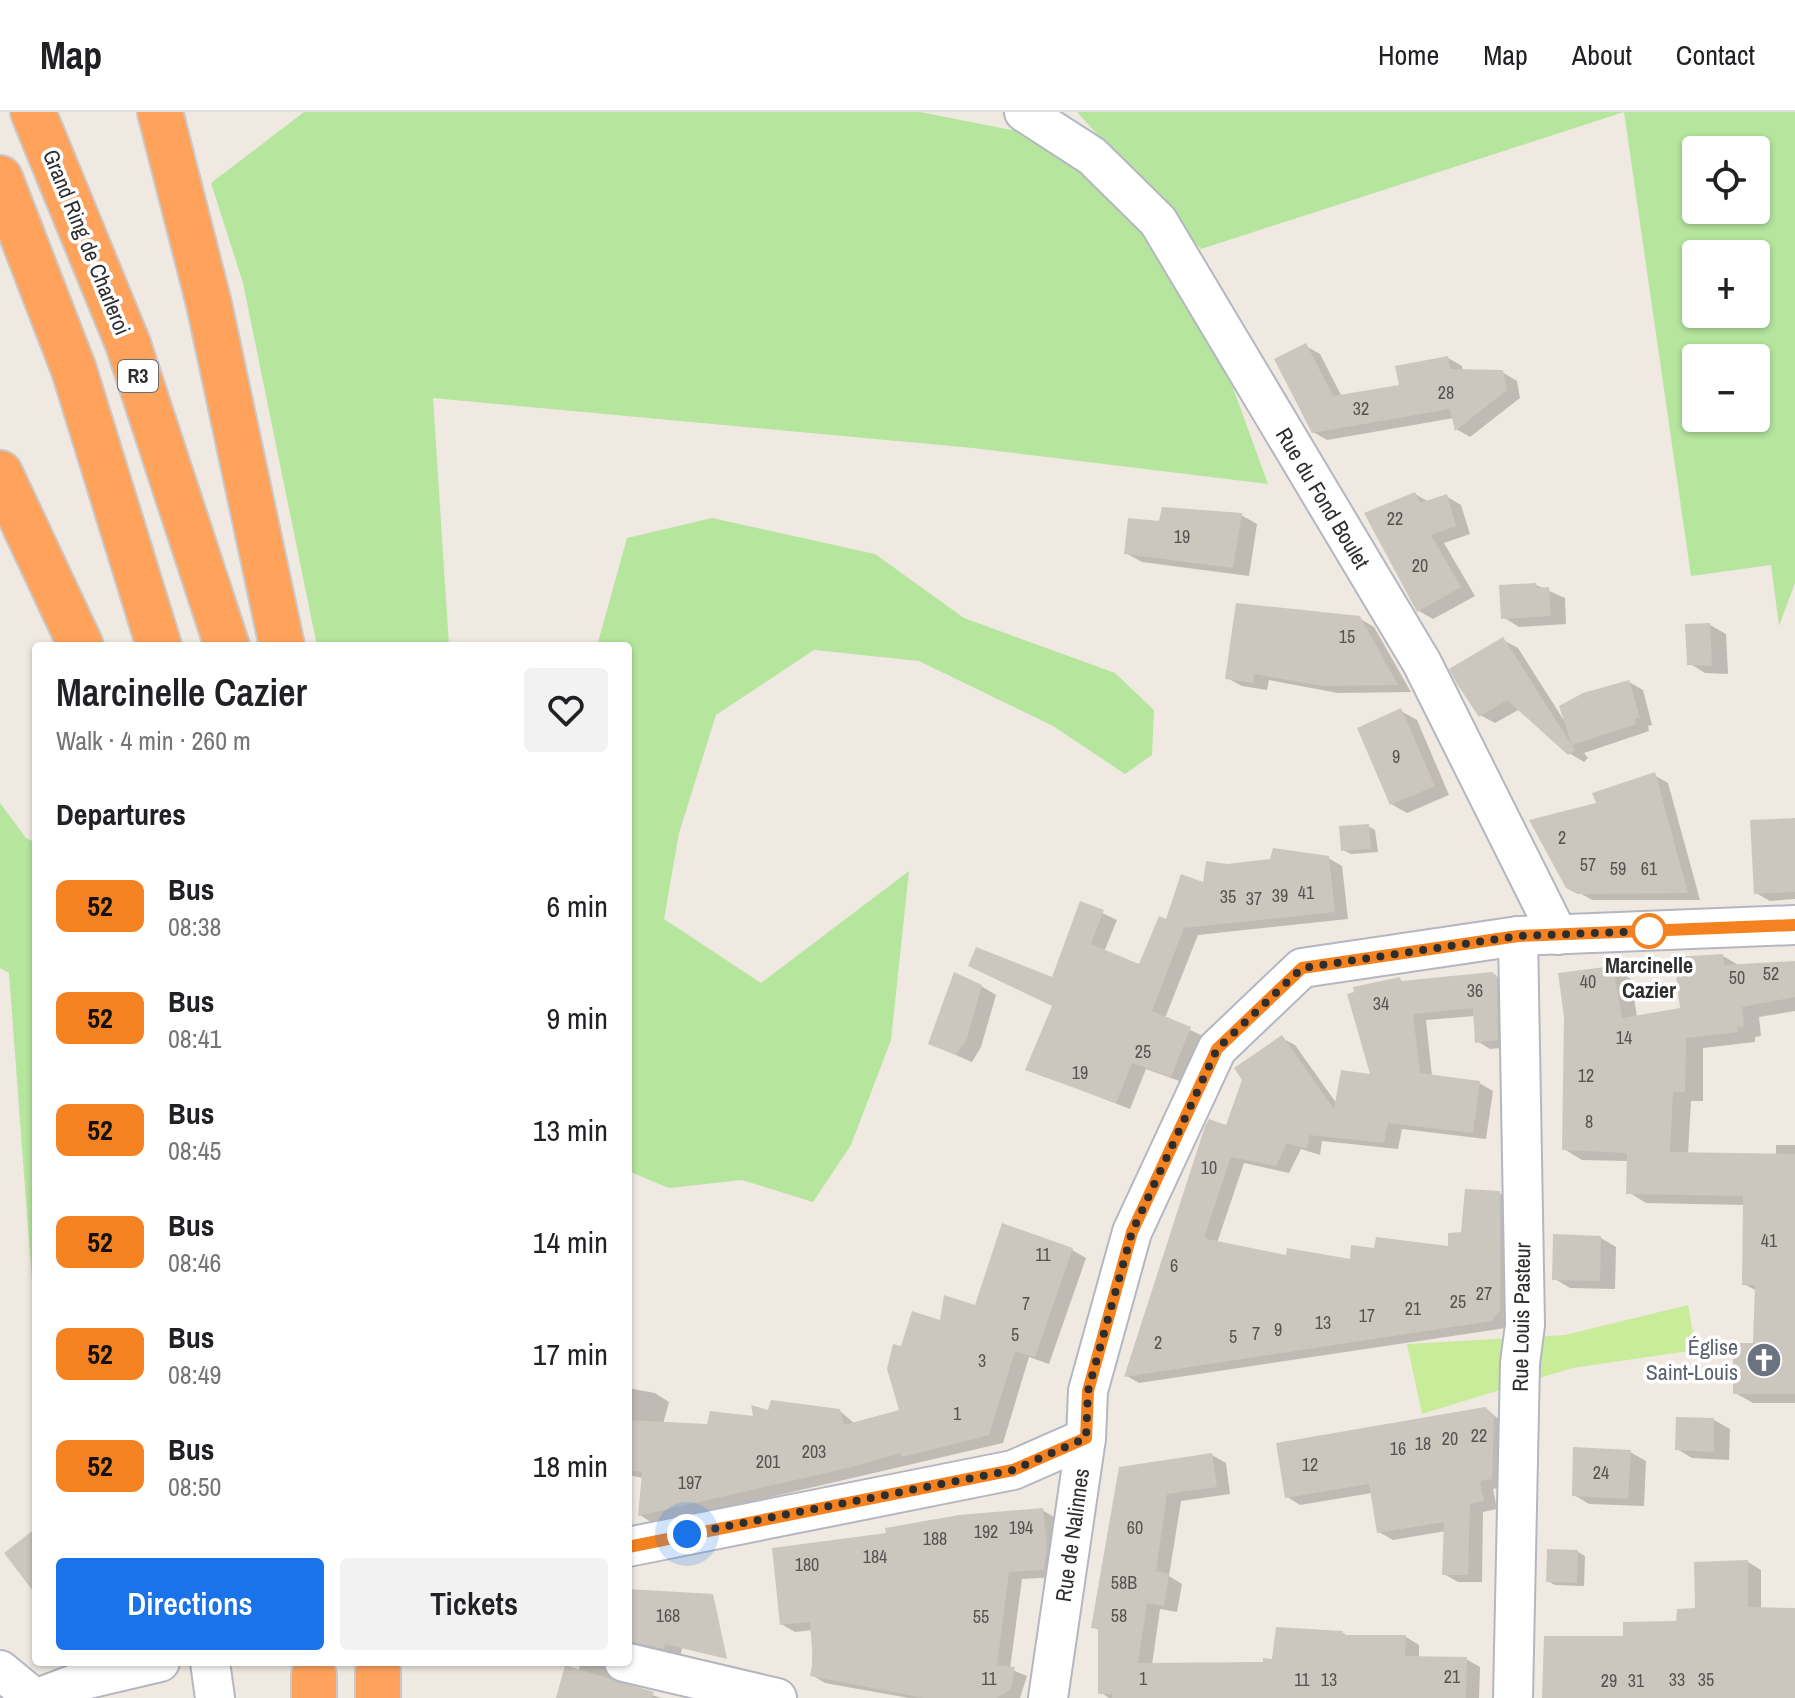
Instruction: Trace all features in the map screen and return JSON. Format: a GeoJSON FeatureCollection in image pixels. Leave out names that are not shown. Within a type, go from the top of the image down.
{"type":"FeatureCollection","features":[{"type":"Feature","properties":{"kind":"highway","name":"Grand Ring de Charleroi"},"geometry":{"type":"LineString","coordinates":[[33,112],[128,344],[226,642]]}},
{"type":"Feature","properties":{"kind":"highway"},"geometry":{"type":"LineString","coordinates":[[160,112],[212,319],[281,642]]}},
{"type":"Feature","properties":{"kind":"highway"},"geometry":{"type":"LineString","coordinates":[[0,178],[74,370],[158,642]]}},
{"type":"Feature","properties":{"kind":"highway"},"geometry":{"type":"LineString","coordinates":[[0,473],[79,642]]}},
{"type":"Feature","properties":{"kind":"street","name":"Rue du Fond Boulet"},"geometry":{"type":"LineString","coordinates":[[1024,112],[1092,156],[1158,221],[1422,663],[1558,935]]}},
{"type":"Feature","properties":{"kind":"street","name":"Rue de Nalinnes"},"geometry":{"type":"LineString","coordinates":[[1048,1698],[1086,1438],[1088,1391],[1132,1232],[1217,1049],[1302,968],[1518,936],[1795,925]]}},
{"type":"Feature","properties":{"kind":"street","name":"Rue Louis Pasteur"},"geometry":{"type":"LineString","coordinates":[[1513,1698],[1520,1363],[1525,1325],[1518,936]]}},
{"type":"Feature","properties":{"kind":"street"},"geometry":{"type":"LineString","coordinates":[[632,1546],[1013,1470],[1086,1438]]}},
{"type":"Feature","properties":{"kind":"street"},"geometry":{"type":"LineString","coordinates":[[632,1664],[777,1698]]}},
{"type":"Feature","properties":{"kind":"street"},"geometry":{"type":"LineString","coordinates":[[0,1670],[36,1698],[88,1679],[143,1666]]}},
{"type":"Feature","properties":{"kind":"street"},"geometry":{"type":"LineString","coordinates":[[211,1666],[215,1698]]}},
{"type":"Feature","properties":{"kind":"green space"},"geometry":{"type":"Polygon","coordinates":[[[304,112],[920,112],[1032,134],[1145,225],[1232,385],[1268,484],[973,448],[433,398],[449,642],[316,642],[243,283],[211,183],[304,112]]]}},
{"type":"Feature","properties":{"kind":"green space"},"geometry":{"type":"Polygon","coordinates":[[[1077,112],[1624,112],[1201,249],[1077,112]]]}},
{"type":"Feature","properties":{"kind":"green space"},"geometry":{"type":"Polygon","coordinates":[[[1624,112],[1795,112],[1795,583],[1779,626],[1771,565],[1691,576],[1624,112]]]}},
{"type":"Feature","properties":{"kind":"green space"},"geometry":{"type":"Polygon","coordinates":[[[712,518],[875,554],[964,618],[1115,673],[1154,710],[1152,755],[1125,774],[1053,726],[919,661],[814,650],[716,715],[679,833],[664,919],[761,983],[909,871],[891,1040],[851,1145],[813,1202],[742,1180],[669,1188],[632,1173],[632,642],[598,642],[627,538],[712,518]]]}},
{"type":"Feature","properties":{"kind":"green space"},"geometry":{"type":"Polygon","coordinates":[[[0,803],[26,838],[32,841],[32,1281],[9,973],[0,968],[0,803]]]}},
{"type":"Feature","properties":{"kind":"green space"},"geometry":{"type":"Polygon","coordinates":[[[1688,1305],[1696,1350],[1572,1368],[1422,1414],[1407,1344],[1565,1335],[1688,1305]]]}},
{"type":"Feature","properties":{"kind":"building"},"geometry":{"type":"Polygon","coordinates":[[[1306,343],[1333,396],[1399,385],[1395,366],[1448,356],[1450,369],[1503,370],[1507,390],[1455,431],[1450,409],[1312,433],[1274,359],[1306,343]]]}},
{"type":"Feature","properties":{"kind":"building"},"geometry":{"type":"Polygon","coordinates":[[[1415,492],[1420,503],[1447,494],[1456,526],[1431,535],[1461,587],[1417,612],[1364,513],[1415,492]]]}},
{"type":"Feature","properties":{"kind":"building"},"geometry":{"type":"Polygon","coordinates":[[[1162,507],[1242,513],[1233,568],[1124,554],[1128,518],[1159,521],[1162,507]]]}},
{"type":"Feature","properties":{"kind":"building"},"geometry":{"type":"Polygon","coordinates":[[[1536,583],[1537,588],[1549,587],[1551,616],[1501,619],[1499,585],[1536,583]]]}},
{"type":"Feature","properties":{"kind":"building"},"geometry":{"type":"Polygon","coordinates":[[[1236,603],[1360,616],[1398,685],[1322,686],[1254,674],[1253,683],[1225,679],[1236,603]]]}},
{"type":"Feature","properties":{"kind":"building"},"geometry":{"type":"Polygon","coordinates":[[[1710,623],[1712,666],[1687,665],[1685,624],[1710,623]]]}},
{"type":"Feature","properties":{"kind":"building"},"geometry":{"type":"Polygon","coordinates":[[[1503,637],[1575,750],[1568,755],[1507,700],[1479,717],[1457,684],[1449,669],[1503,637]]]}},
{"type":"Feature","properties":{"kind":"building"},"geometry":{"type":"Polygon","coordinates":[[[1629,680],[1640,718],[1635,718],[1636,724],[1572,745],[1559,706],[1583,693],[1629,680]]]}},
{"type":"Feature","properties":{"kind":"building"},"geometry":{"type":"Polygon","coordinates":[[[1401,708],[1435,786],[1390,805],[1357,728],[1401,708]]]}},
{"type":"Feature","properties":{"kind":"building"},"geometry":{"type":"Polygon","coordinates":[[[1655,772],[1688,893],[1577,894],[1566,888],[1529,820],[1596,803],[1592,793],[1655,772]]]}},
{"type":"Feature","properties":{"kind":"building"},"geometry":{"type":"Polygon","coordinates":[[[1795,818],[1795,892],[1754,894],[1750,820],[1795,818]]]}},
{"type":"Feature","properties":{"kind":"building"},"geometry":{"type":"Polygon","coordinates":[[[1369,824],[1371,849],[1341,851],[1339,826],[1369,824]]]}},
{"type":"Feature","properties":{"kind":"building"},"geometry":{"type":"Polygon","coordinates":[[[1273,848],[1329,856],[1335,912],[1184,928],[1152,1011],[1191,1027],[1171,1077],[1132,1063],[1116,1103],[1025,1070],[1052,1006],[968,966],[976,947],[1052,977],[1080,901],[1104,910],[1091,944],[1139,964],[1159,916],[1166,919],[1181,874],[1203,882],[1206,861],[1227,864],[1270,859],[1273,848]]]}},
{"type":"Feature","properties":{"kind":"building"},"geometry":{"type":"Polygon","coordinates":[[[1723,954],[1724,965],[1795,961],[1795,997],[1742,1007],[1744,1026],[1737,1028],[1738,1032],[1686,1038],[1685,1092],[1673,1092],[1670,1152],[1795,1154],[1795,1394],[1733,1394],[1733,1343],[1753,1343],[1755,1285],[1742,1285],[1743,1196],[1626,1194],[1627,1153],[1562,1150],[1564,1017],[1558,973],[1613,966],[1622,1018],[1680,1008],[1674,957],[1723,954]]]}},
{"type":"Feature","properties":{"kind":"building"},"geometry":{"type":"Polygon","coordinates":[[[954,972],[982,985],[967,1039],[956,1055],[928,1044],[954,972]]]}},
{"type":"Feature","properties":{"kind":"building"},"geometry":{"type":"Polygon","coordinates":[[[1492,972],[1497,976],[1498,1040],[1475,1043],[1473,1008],[1413,1014],[1420,1073],[1480,1081],[1473,1133],[1388,1123],[1384,1143],[1309,1135],[1307,1149],[1287,1143],[1276,1166],[1231,1157],[1205,1235],[1207,1239],[1286,1255],[1287,1248],[1350,1259],[1351,1245],[1374,1248],[1376,1237],[1448,1246],[1448,1233],[1461,1232],[1465,1189],[1500,1191],[1500,1310],[1492,1321],[1124,1377],[1205,1126],[1209,1119],[1226,1125],[1242,1080],[1234,1068],[1282,1035],[1334,1109],[1341,1070],[1370,1074],[1347,994],[1354,992],[1353,987],[1400,977],[1401,981],[1492,972]]]}},
{"type":"Feature","properties":{"kind":"building"},"geometry":{"type":"Polygon","coordinates":[[[1002,1223],[1073,1248],[1035,1357],[1015,1351],[989,1435],[902,1457],[900,1453],[638,1516],[642,1472],[632,1471],[632,1420],[707,1424],[710,1411],[753,1416],[751,1405],[768,1410],[771,1400],[840,1409],[844,1425],[899,1410],[887,1369],[893,1344],[901,1346],[912,1311],[940,1320],[944,1295],[975,1305],[1002,1223]]]}},
{"type":"Feature","properties":{"kind":"building"},"geometry":{"type":"Polygon","coordinates":[[[1553,1234],[1601,1236],[1600,1281],[1552,1280],[1553,1234]]]}},
{"type":"Feature","properties":{"kind":"building"},"geometry":{"type":"Polygon","coordinates":[[[1485,1407],[1494,1415],[1492,1479],[1480,1481],[1484,1501],[1470,1504],[1468,1575],[1442,1575],[1444,1522],[1377,1533],[1369,1484],[1285,1498],[1276,1443],[1485,1407]]]}},
{"type":"Feature","properties":{"kind":"building"},"geometry":{"type":"Polygon","coordinates":[[[1676,1417],[1714,1418],[1714,1452],[1675,1450],[1676,1417]]]}},
{"type":"Feature","properties":{"kind":"building"},"geometry":{"type":"Polygon","coordinates":[[[1573,1447],[1631,1450],[1628,1499],[1572,1496],[1573,1447]]]}},
{"type":"Feature","properties":{"kind":"building"},"geometry":{"type":"Polygon","coordinates":[[[1212,1453],[1217,1487],[1167,1494],[1156,1571],[1169,1574],[1164,1606],[1147,1603],[1138,1663],[1263,1662],[1263,1658],[1272,1659],[1276,1627],[1343,1631],[1343,1635],[1406,1635],[1405,1656],[1467,1657],[1466,1698],[1112,1698],[1112,1694],[1098,1694],[1098,1629],[1091,1628],[1119,1467],[1212,1453]]]}},
{"type":"Feature","properties":{"kind":"building"},"geometry":{"type":"Polygon","coordinates":[[[1043,1508],[1047,1545],[1044,1570],[1009,1572],[997,1665],[1015,1667],[1011,1689],[997,1698],[924,1698],[810,1676],[813,1661],[810,1622],[780,1625],[772,1548],[886,1533],[885,1528],[959,1515],[1043,1508]]]}},
{"type":"Feature","properties":{"kind":"building"},"geometry":{"type":"Polygon","coordinates":[[[32,1531],[32,1590],[4,1553],[32,1531]]]}},
{"type":"Feature","properties":{"kind":"building"},"geometry":{"type":"Polygon","coordinates":[[[1547,1549],[1578,1550],[1577,1583],[1546,1582],[1547,1549]]]}},
{"type":"Feature","properties":{"kind":"building"},"geometry":{"type":"Polygon","coordinates":[[[1748,1560],[1748,1607],[1795,1608],[1795,1698],[1542,1698],[1544,1636],[1623,1636],[1623,1622],[1676,1621],[1677,1609],[1695,1608],[1694,1562],[1748,1560]]]}},
{"type":"Feature","properties":{"kind":"building"},"geometry":{"type":"Polygon","coordinates":[[[632,1589],[713,1594],[727,1659],[665,1644],[664,1649],[632,1642],[632,1589]]]}},
{"type":"Feature","properties":{"kind":"building"},"geometry":{"type":"Polygon","coordinates":[[[565,1666],[654,1692],[652,1698],[556,1698],[565,1666]]]}},
{"type":"Feature","properties":{"kind":"bus line","name":"52"},"geometry":{"type":"LineString","coordinates":[[632,1546],[1013,1470],[1086,1438],[1088,1391],[1132,1232],[1217,1049],[1302,968],[1518,936],[1795,925]]}},
{"type":"Feature","properties":{"kind":"place","name":"Marcinelle Cazier"},"geometry":{"type":"Point","coordinates":[1649,931]}},
{"type":"Feature","properties":{"kind":"place","name":"Église Saint-Louis"},"geometry":{"type":"Point","coordinates":[1764,1360]}},
{"type":"Feature","properties":{"kind":"route"},"geometry":{"type":"LineString","coordinates":[[687,1534],[1013,1470],[1086,1438],[1088,1391],[1132,1232],[1217,1049],[1302,968],[1518,936],[1649,931]]}}]}
